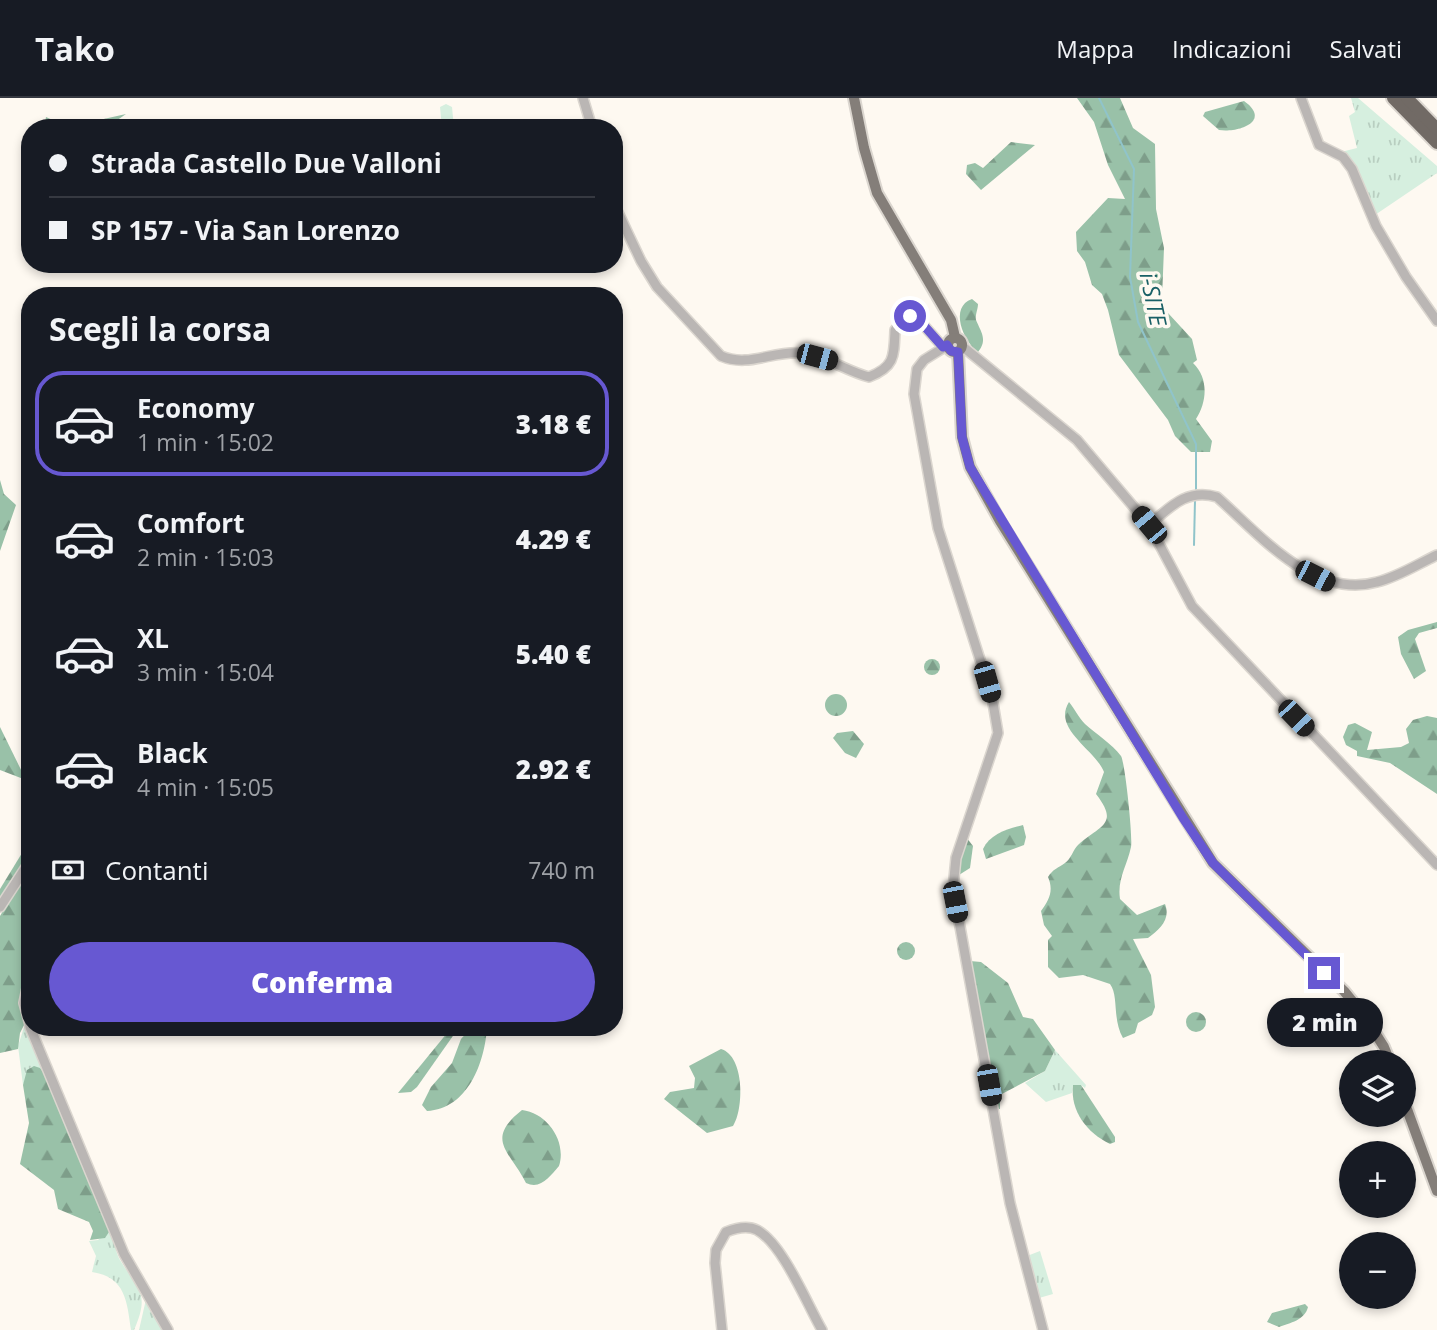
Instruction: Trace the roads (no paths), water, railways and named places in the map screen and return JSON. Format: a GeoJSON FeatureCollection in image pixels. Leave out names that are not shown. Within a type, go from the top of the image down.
{"type":"FeatureCollection","features":[{"type":"Feature","properties":{"kind":"highway"},"geometry":{"type":"LineString","coordinates":[[1393,98],[1437,143]]}},
{"type":"Feature","properties":{"kind":"highway"},"geometry":{"type":"LineString","coordinates":[[1407,98],[1437,129]]}},
{"type":"Feature","properties":{"kind":"main road"},"geometry":{"type":"LineString","coordinates":[[855,98],[864,148],[877,193],[951,320],[962,437],[970,467],[1000,521],[1213,863],[1343,991],[1372,1027],[1384,1050]]}},
{"type":"Feature","properties":{"kind":"main road"},"geometry":{"type":"LineString","coordinates":[[1414,1127],[1437,1191]]}},
{"type":"Feature","properties":{"kind":"street"},"geometry":{"type":"LineString","coordinates":[[583,98],[589,119]]}},
{"type":"Feature","properties":{"kind":"street"},"geometry":{"type":"LineString","coordinates":[[1301,98],[1319,145],[1343,157],[1352,169],[1376,226],[1406,277],[1437,321]]}},
{"type":"Feature","properties":{"kind":"street"},"geometry":{"type":"LineString","coordinates":[[623,223],[657,287],[721,356],[746,362],[800,353],[833,362],[869,377],[885,371],[890,364],[894,352],[895,330],[910,316],[953,345],[1077,440],[1149,525],[1192,606],[1437,865]]}},
{"type":"Feature","properties":{"kind":"street"},"geometry":{"type":"LineString","coordinates":[[953,345],[924,359],[917,369],[914,382],[918,421],[935,517],[992,697],[998,733],[989,768],[960,845],[953,888],[1010,1203],[1043,1330]]}},
{"type":"Feature","properties":{"kind":"street"},"geometry":{"type":"LineString","coordinates":[[1149,525],[1181,498],[1191,495],[1217,497],[1302,568],[1329,583],[1352,587],[1379,582],[1437,555]]}},
{"type":"Feature","properties":{"kind":"street"},"geometry":{"type":"LineString","coordinates":[[0,907],[21,875]]}},
{"type":"Feature","properties":{"kind":"street"},"geometry":{"type":"LineString","coordinates":[[34,1036],[124,1254],[168,1330]]}},
{"type":"Feature","properties":{"kind":"street"},"geometry":{"type":"LineString","coordinates":[[722,1330],[716,1250],[726,1231],[746,1227],[756,1230],[775,1247],[822,1330]]}},
{"type":"Feature","properties":{"kind":"waterway","name":"i-SITE"},"geometry":{"type":"LineString","coordinates":[[1099,98],[1134,169],[1130,277],[1138,322],[1196,444],[1196,491]]}},
{"type":"Feature","properties":{"kind":"waterway","name":"i-SITE"},"geometry":{"type":"LineString","coordinates":[[1194,545],[1195,500]]}}]}
